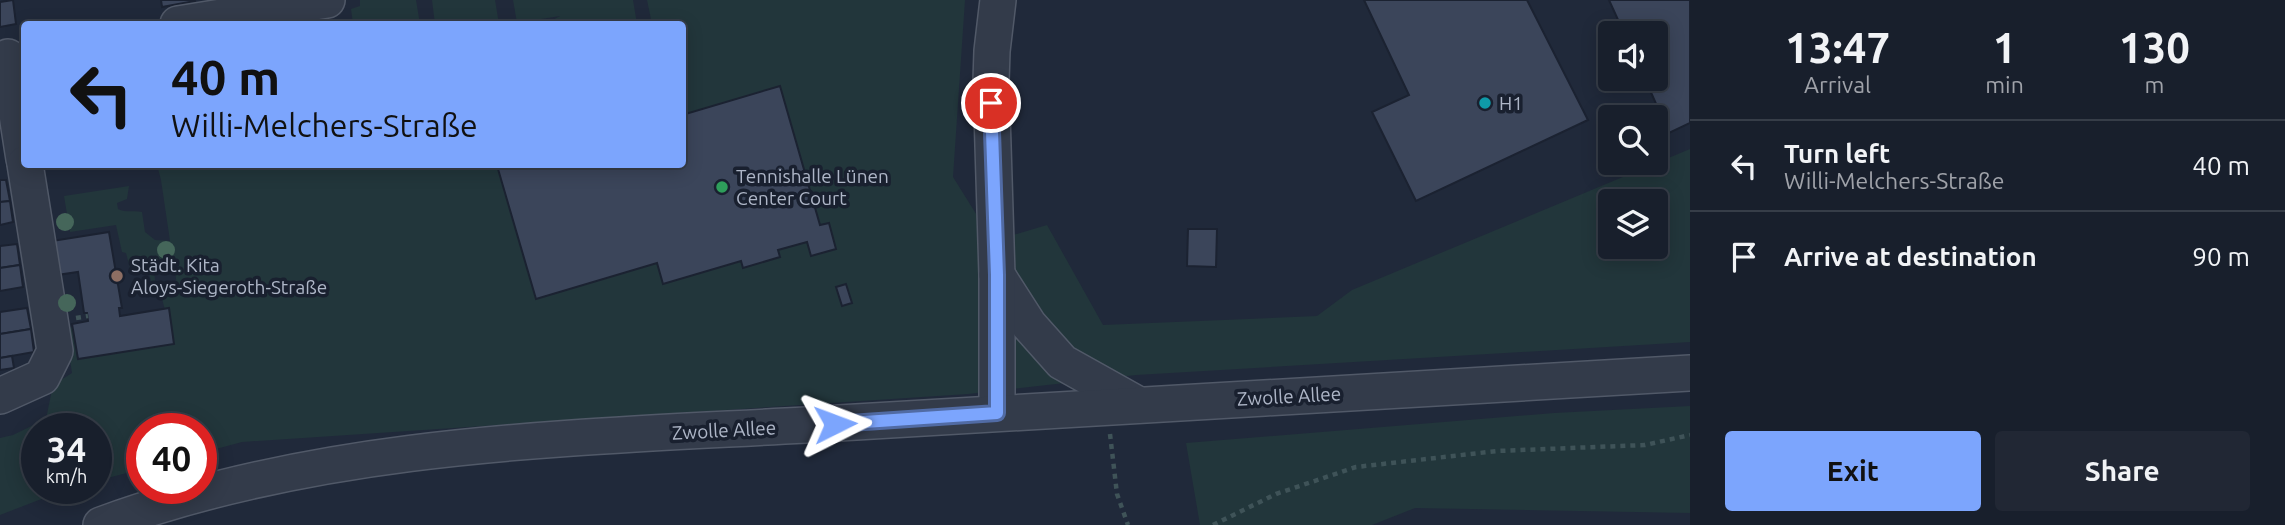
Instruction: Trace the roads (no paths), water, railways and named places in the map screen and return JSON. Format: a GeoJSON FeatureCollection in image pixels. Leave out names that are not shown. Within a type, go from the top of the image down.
{"type":"FeatureCollection","features":[{"type":"Feature","properties":{"kind":"street"},"geometry":{"type":"LineString","coordinates":[[197,21],[327,0]]}},
{"type":"Feature","properties":{"kind":"street"},"geometry":{"type":"LineString","coordinates":[[997,413],[997,275],[991,81],[998,0]]}},
{"type":"Feature","properties":{"kind":"street"},"geometry":{"type":"LineString","coordinates":[[11,56],[21,135]]}},
{"type":"Feature","properties":{"kind":"street"},"geometry":{"type":"LineString","coordinates":[[0,396],[42,377],[55,351],[26,168]]}},
{"type":"Feature","properties":{"kind":"street"},"geometry":{"type":"LineString","coordinates":[[997,275],[1029,325],[1062,362],[1124,406]]}},
{"type":"Feature","properties":{"kind":"street","name":"Zwolle Allee"},"geometry":{"type":"LineString","coordinates":[[101,525],[190,496],[264,477],[419,451],[997,413],[1690,373]]}},
{"type":"Feature","properties":{"kind":"place","name":"H1"},"geometry":{"type":"Point","coordinates":[1485,103]}},
{"type":"Feature","properties":{"kind":"place","name":"Tennishalle Lünen Center Court"},"geometry":{"type":"Point","coordinates":[722,187]}},
{"type":"Feature","properties":{"kind":"place","name":"Städt. Kita Aloys-Siegeroth-Straße"},"geometry":{"type":"Point","coordinates":[117,276]}}]}
